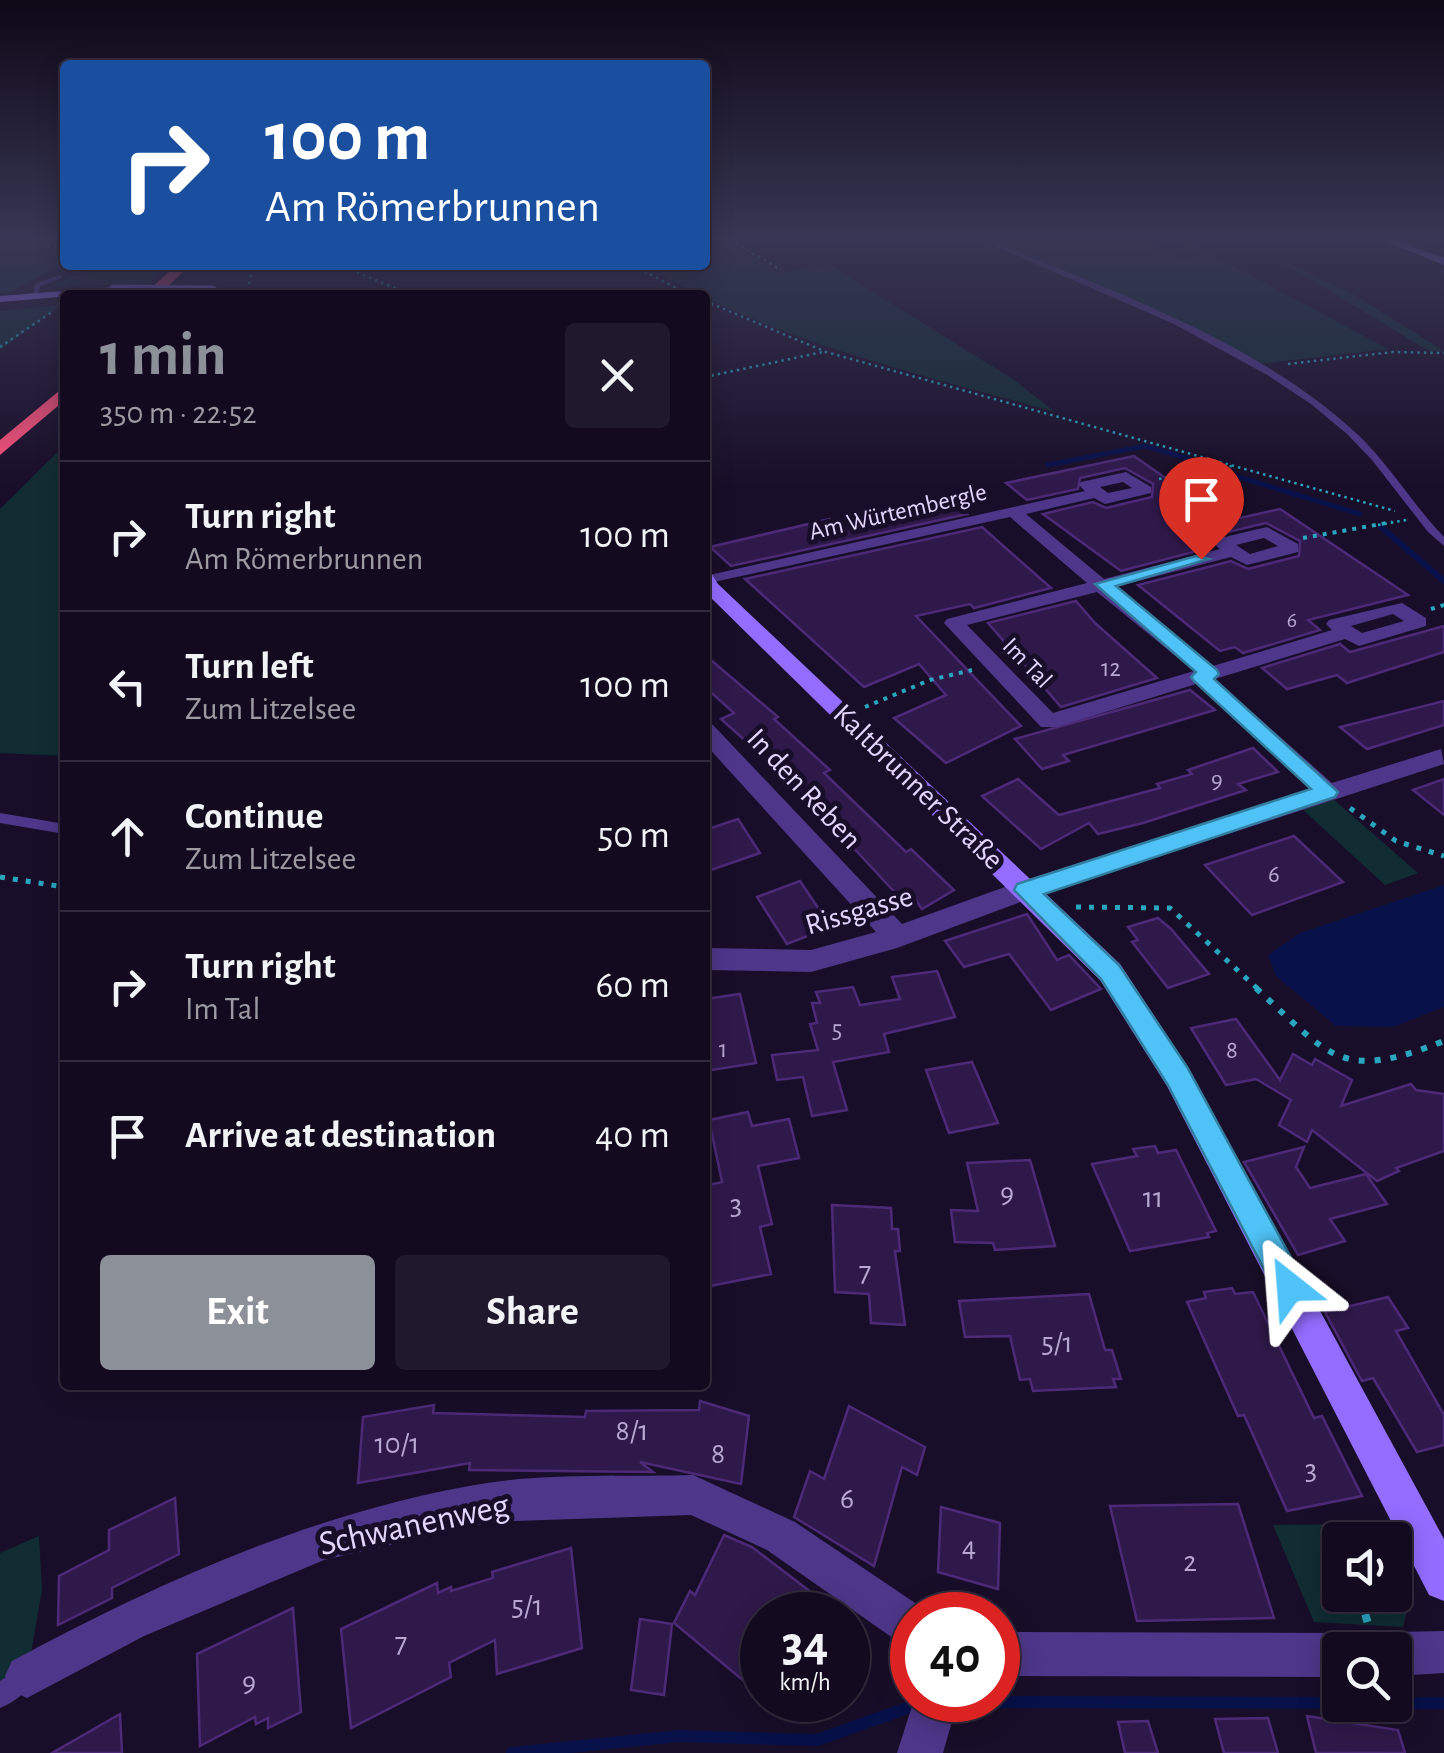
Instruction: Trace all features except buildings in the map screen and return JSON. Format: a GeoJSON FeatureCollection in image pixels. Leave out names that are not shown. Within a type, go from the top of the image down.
{"type":"FeatureCollection","features":[{"type":"Feature","properties":{"kind":"highway"},"geometry":{"type":"LineString","coordinates":[[0,432],[60,378]]}},
{"type":"Feature","properties":{"kind":"highway"},"geometry":{"type":"LineString","coordinates":[[0,450],[60,396]]}},
{"type":"Feature","properties":{"kind":"street","name":"Am Würtembergle"},"geometry":{"type":"LineString","coordinates":[[710,577],[1097,493],[1105,499],[1145,490],[1136,484]]}},
{"type":"Feature","properties":{"kind":"street"},"geometry":{"type":"LineString","coordinates":[[1014,512],[1077,570],[1103,584],[1327,792]]}},
{"type":"Feature","properties":{"kind":"street","name":"Im Tal"},"geometry":{"type":"LineString","coordinates":[[1282,542],[1267,532],[1222,543],[1234,551],[954,622],[1049,722],[1347,632]]}},
{"type":"Feature","properties":{"kind":"street","name":"Kaltbrunner Straße"},"geometry":{"type":"LineString","coordinates":[[710,587],[1110,972],[1177,1076],[1444,1580]]}},
{"type":"Feature","properties":{"kind":"street","name":"In den Reben"},"geometry":{"type":"LineString","coordinates":[[710,735],[897,937]]}},
{"type":"Feature","properties":{"kind":"street","name":"Rissgasse"},"geometry":{"type":"LineString","coordinates":[[710,959],[811,961],[897,937],[1026,890],[1441,757]]}},
{"type":"Feature","properties":{"kind":"street","name":"Schwanenweg"},"geometry":{"type":"LineString","coordinates":[[14,1686],[128,1621],[324,1540],[490,1502],[694,1496],[781,1536],[890,1611]]}},
{"type":"Feature","properties":{"kind":"street"},"geometry":{"type":"LineString","coordinates":[[1412,1653],[1444,1652]]}},
{"type":"Feature","properties":{"kind":"street"},"geometry":{"type":"LineString","coordinates":[[1020,1654],[1322,1655]]}},
{"type":"Feature","properties":{"kind":"street"},"geometry":{"type":"LineString","coordinates":[[920,1753],[929,1722]]}},
{"type":"Feature","properties":{"kind":"lane"},"geometry":{"type":"LineString","coordinates":[[1166,322],[1260,367],[1353,434],[1419,518],[1444,543]]}},
{"type":"Feature","properties":{"kind":"lane"},"geometry":{"type":"LineString","coordinates":[[0,818],[60,828]]}},
{"type":"Feature","properties":{"kind":"path"},"geometry":{"type":"LineString","coordinates":[[0,347],[36,322]]}},
{"type":"Feature","properties":{"kind":"path"},"geometry":{"type":"LineString","coordinates":[[753,322],[826,352],[1419,518]]}},
{"type":"Feature","properties":{"kind":"path"},"geometry":{"type":"LineString","coordinates":[[710,377],[826,352]]}},
{"type":"Feature","properties":{"kind":"path"},"geometry":{"type":"LineString","coordinates":[[1260,367],[1393,352],[1444,353]]}},
{"type":"Feature","properties":{"kind":"path"},"geometry":{"type":"LineString","coordinates":[[1136,484],[1234,466]]}},
{"type":"Feature","properties":{"kind":"path"},"geometry":{"type":"LineString","coordinates":[[1282,542],[1419,518]]}},
{"type":"Feature","properties":{"kind":"path"},"geometry":{"type":"LineString","coordinates":[[844,715],[930,680],[995,665]]}},
{"type":"Feature","properties":{"kind":"path"},"geometry":{"type":"LineString","coordinates":[[1327,792],[1396,841],[1444,856]]}},
{"type":"Feature","properties":{"kind":"path"},"geometry":{"type":"LineString","coordinates":[[0,877],[60,887]]}},
{"type":"Feature","properties":{"kind":"path"},"geometry":{"type":"LineString","coordinates":[[1026,890],[1068,906],[1170,908],[1324,1052],[1344,1062],[1361,1067],[1385,1063],[1444,1041]]}},
{"type":"Feature","properties":{"kind":"green space"},"geometry":{"type":"Polygon","coordinates":[[[0,322],[38,322],[0,350],[0,322]]]}},
{"type":"Feature","properties":{"kind":"green space"},"geometry":{"type":"Polygon","coordinates":[[[761,322],[921,322],[1014,380],[1055,412],[897,368],[761,322]]]}},
{"type":"Feature","properties":{"kind":"green space"},"geometry":{"type":"Polygon","coordinates":[[[1173,322],[1337,322],[1388,349],[1260,364],[1173,322]]]}},
{"type":"Feature","properties":{"kind":"green space"},"geometry":{"type":"Polygon","coordinates":[[[1381,322],[1397,322],[1444,351],[1429,351],[1381,322]]]}},
{"type":"Feature","properties":{"kind":"green space"},"geometry":{"type":"Polygon","coordinates":[[[60,450],[60,756],[0,753],[0,509],[60,450]]]}},
{"type":"Feature","properties":{"kind":"green space"},"geometry":{"type":"Polygon","coordinates":[[[1333,799],[1418,873],[1385,885],[1302,809],[1333,799]]]}},
{"type":"Feature","properties":{"kind":"green space"},"geometry":{"type":"Polygon","coordinates":[[[1273,1525],[1322,1525],[1322,1612],[1407,1612],[1403,1627],[1314,1622],[1273,1525]]]}},
{"type":"Feature","properties":{"kind":"green space"},"geometry":{"type":"Polygon","coordinates":[[[39,1536],[42,1590],[27,1676],[0,1696],[0,1553],[39,1536]]]}},
{"type":"Feature","properties":{"kind":"shaded area"},"geometry":{"type":"Polygon","coordinates":[[[1444,885],[1444,1007],[1393,1027],[1336,1026],[1276,976],[1268,955],[1300,933],[1444,885]]]}},
{"type":"Feature","properties":{"kind":"waterway"},"geometry":{"type":"LineString","coordinates":[[1048,465],[1145,446],[1207,464]]}},
{"type":"Feature","properties":{"kind":"waterway"},"geometry":{"type":"LineString","coordinates":[[1219,471],[1360,514]]}},
{"type":"Feature","properties":{"kind":"waterway"},"geometry":{"type":"LineString","coordinates":[[1381,527],[1444,581]]}},
{"type":"Feature","properties":{"kind":"waterway"},"geometry":{"type":"LineString","coordinates":[[1020,1702],[1322,1703]]}},
{"type":"Feature","properties":{"kind":"waterway"},"geometry":{"type":"LineString","coordinates":[[1412,1703],[1444,1703]]}},
{"type":"Feature","properties":{"kind":"waterway"},"geometry":{"type":"LineString","coordinates":[[512,1753],[679,1736],[817,1740],[890,1714]]}},
{"type":"Feature","properties":{"kind":"route"},"geometry":{"type":"LineString","coordinates":[[1201,559],[1103,584],[1210,674],[1200,677],[1327,792],[1026,890],[1110,972],[1177,1076],[1290,1287]]}}]}
